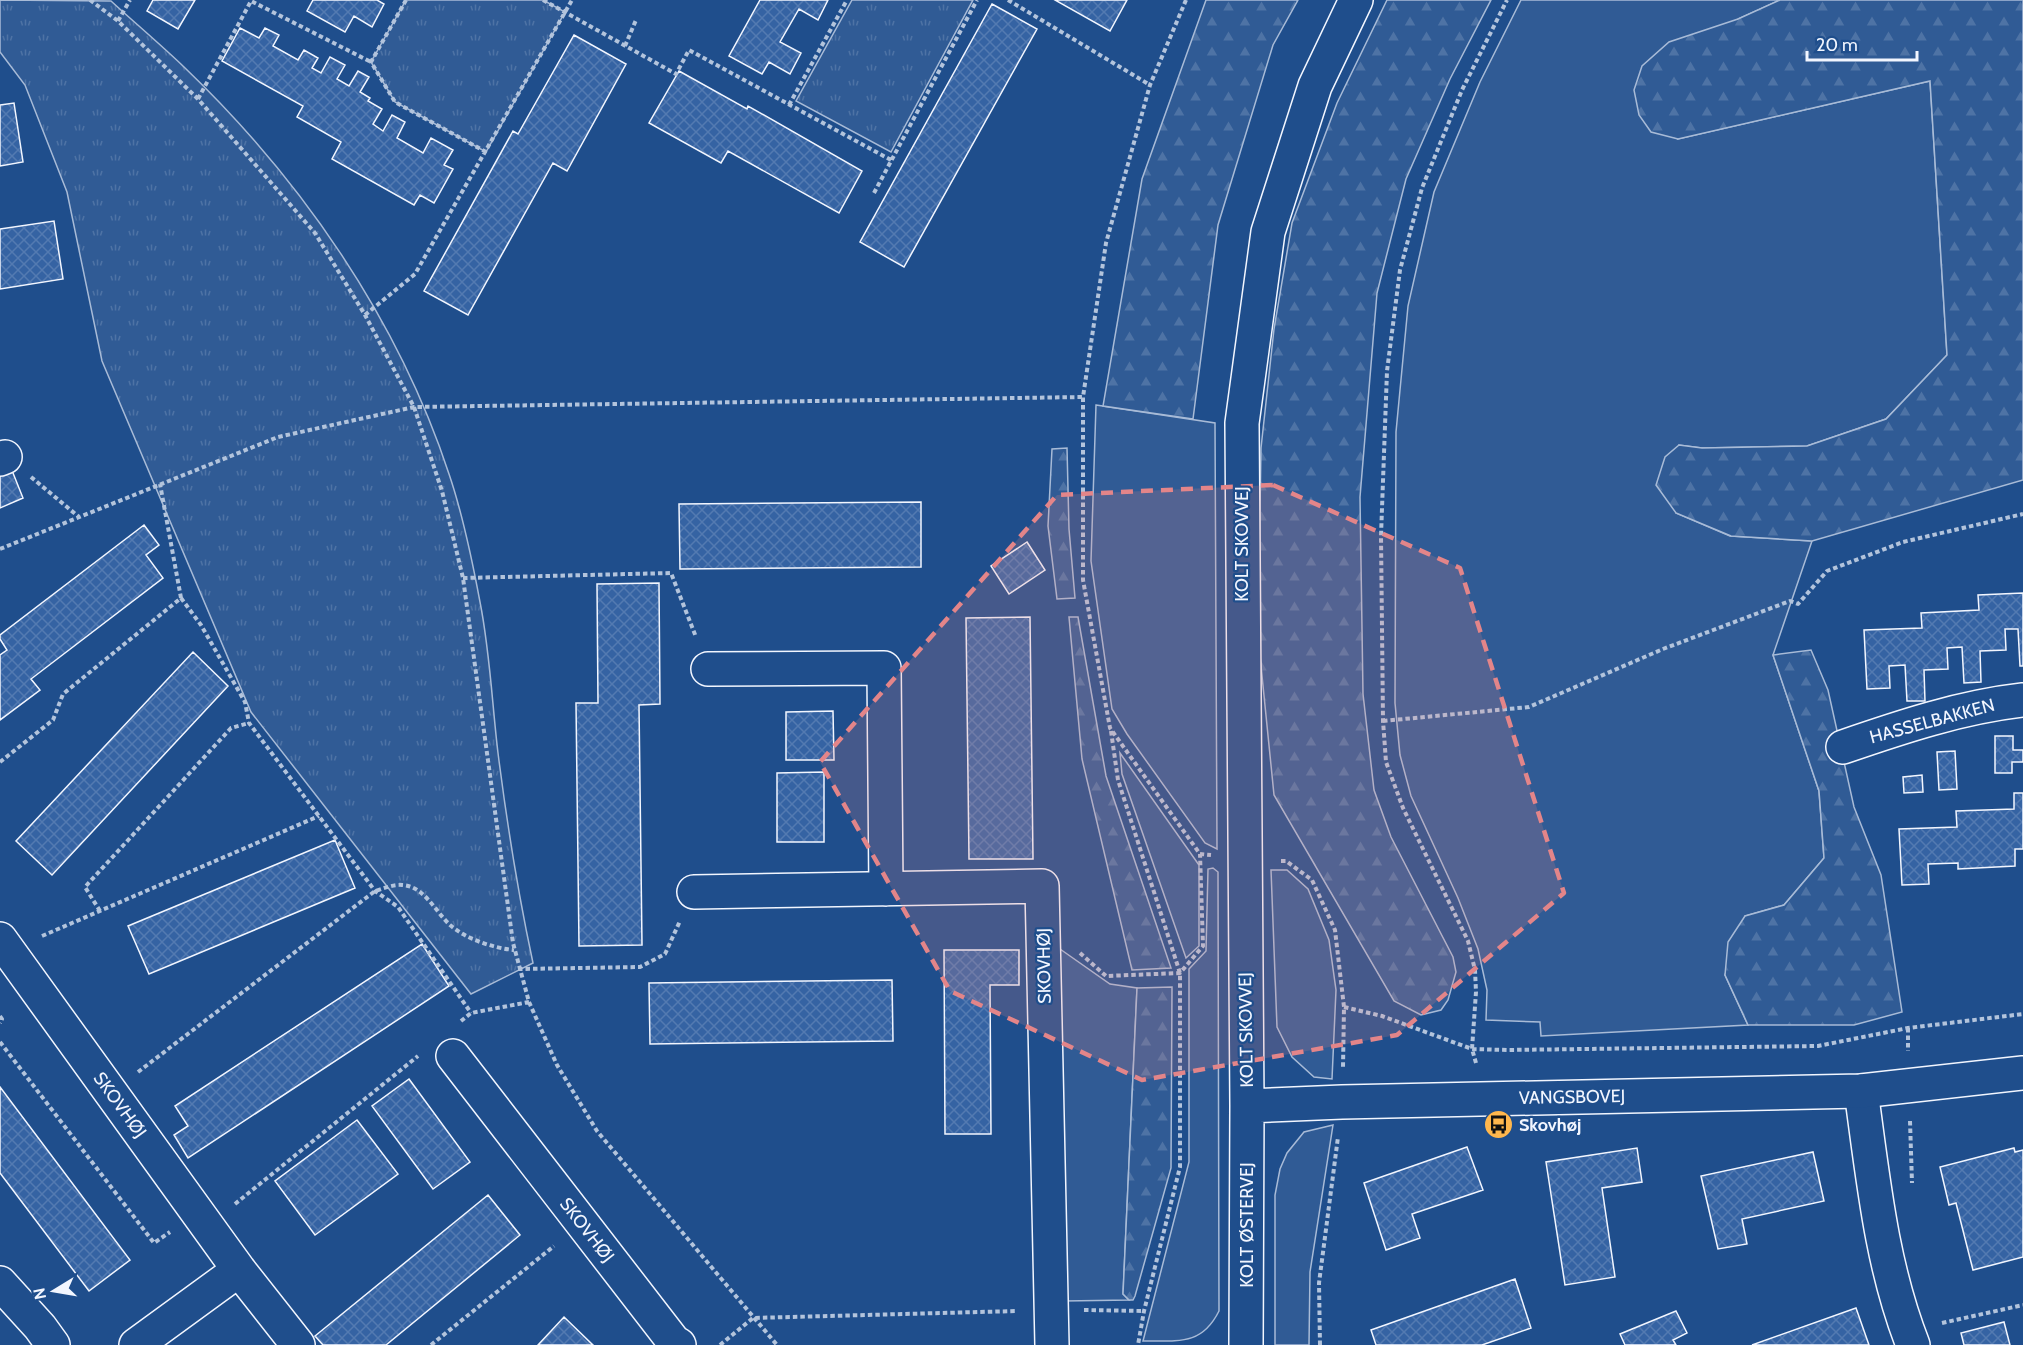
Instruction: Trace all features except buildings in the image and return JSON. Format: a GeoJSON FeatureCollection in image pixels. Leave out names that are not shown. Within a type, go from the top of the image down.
{"type":"FeatureCollection","features":[{"type":"Feature","properties":{"kind":"street","name":"KOLT SKOVVEJ"},"geometry":{"type":"LineString","coordinates":[[1247,1106],[1242,423],[1268,232],[1316,86],[1356,0]]}},
{"type":"Feature","properties":{"kind":"street"},"geometry":{"type":"LineString","coordinates":[[708,669],[884,668],[886,889]]}},
{"type":"Feature","properties":{"kind":"street","name":"HASSELBAKKEN"},"geometry":{"type":"LineString","coordinates":[[1843,747],[1891,730],[1987,704],[2023,700]]}},
{"type":"Feature","properties":{"kind":"street","name":"SKOVHØJ"},"geometry":{"type":"LineString","coordinates":[[694,892],[1042,886],[1052,1345]]}},
{"type":"Feature","properties":{"kind":"street","name":"SKOVHØJ"},"geometry":{"type":"LineString","coordinates":[[4,945],[239,1270],[298,1345]]}},
{"type":"Feature","properties":{"kind":"street","name":"SKOVHØJ"},"geometry":{"type":"LineString","coordinates":[[454,1042],[582,1224],[674,1342],[679,1345]]}},
{"type":"Feature","properties":{"kind":"street","name":"VANGSBOVEJ"},"geometry":{"type":"LineString","coordinates":[[1247,1106],[1861,1091],[2023,1073]]}},
{"type":"Feature","properties":{"kind":"street"},"geometry":{"type":"LineString","coordinates":[[1861,1091],[1881,1236],[1906,1328],[1925,1335]]}},
{"type":"Feature","properties":{"kind":"street","name":"KOLT ØSTERVEJ"},"geometry":{"type":"LineString","coordinates":[[1246,1345],[1247,1106]]}},
{"type":"Feature","properties":{"kind":"street"},"geometry":{"type":"LineString","coordinates":[[136,1345],[239,1270]]}},
{"type":"Feature","properties":{"kind":"street"},"geometry":{"type":"LineString","coordinates":[[0,1283],[40,1326],[53,1345]]}},
{"type":"Feature","properties":{"kind":"path"},"geometry":{"type":"LineString","coordinates":[[90,0],[118,21],[198,99],[315,233],[365,315],[414,407],[442,491],[463,578],[514,950],[529,1002],[557,1065],[597,1131],[777,1345]]}},
{"type":"Feature","properties":{"kind":"path"},"geometry":{"type":"LineString","coordinates":[[118,21],[130,0]]}},
{"type":"Feature","properties":{"kind":"path"},"geometry":{"type":"LineString","coordinates":[[371,62],[406,0]]}},
{"type":"Feature","properties":{"kind":"path"},"geometry":{"type":"LineString","coordinates":[[543,0],[676,74],[688,50],[891,160]]}},
{"type":"Feature","properties":{"kind":"path"},"geometry":{"type":"LineString","coordinates":[[365,315],[415,274],[572,0]]}},
{"type":"Feature","properties":{"kind":"path"},"geometry":{"type":"LineString","coordinates":[[789,105],[847,0]]}},
{"type":"Feature","properties":{"kind":"path"},"geometry":{"type":"LineString","coordinates":[[874,193],[977,0]]}},
{"type":"Feature","properties":{"kind":"path"},"geometry":{"type":"LineString","coordinates":[[1008,0],[1150,85]]}},
{"type":"Feature","properties":{"kind":"path"},"geometry":{"type":"LineString","coordinates":[[1138,1345],[1144,1311],[1180,1167],[1180,973],[1118,780],[1083,580],[1083,397],[1106,243],[1150,85],[1186,0]]}},
{"type":"Feature","properties":{"kind":"path"},"geometry":{"type":"LineString","coordinates":[[1486,1099],[1472,1049],[1476,992],[1475,970],[1468,941],[1396,789],[1386,762],[1383,721],[1381,536],[1386,383],[1400,270],[1427,177],[1462,90],[1507,0]]}},
{"type":"Feature","properties":{"kind":"path"},"geometry":{"type":"LineString","coordinates":[[198,99],[251,2],[371,62],[395,102],[486,152]]}},
{"type":"Feature","properties":{"kind":"path"},"geometry":{"type":"LineString","coordinates":[[625,46],[636,21]]}},
{"type":"Feature","properties":{"kind":"path"},"geometry":{"type":"LineString","coordinates":[[0,549],[278,437],[414,407],[1083,397]]}},
{"type":"Feature","properties":{"kind":"path"},"geometry":{"type":"LineString","coordinates":[[160,484],[181,598],[201,625],[245,702],[249,723],[375,891],[398,907],[471,1013]]}},
{"type":"Feature","properties":{"kind":"path"},"geometry":{"type":"LineString","coordinates":[[1383,721],[1529,707],[1663,649],[1790,601],[1798,604],[1827,571],[1903,542],[2023,514]]}},
{"type":"Feature","properties":{"kind":"path"},"geometry":{"type":"LineString","coordinates":[[463,578],[671,573],[708,669]]}},
{"type":"Feature","properties":{"kind":"path"},"geometry":{"type":"LineString","coordinates":[[0,762],[53,720],[63,694],[181,598]]}},
{"type":"Feature","properties":{"kind":"path"},"geometry":{"type":"LineString","coordinates":[[100,912],[85,887],[231,728],[249,723]]}},
{"type":"Feature","properties":{"kind":"path"},"geometry":{"type":"LineString","coordinates":[[1044,944],[1066,941],[1106,976],[1180,973],[1203,946],[1200,854],[1110,728]]}},
{"type":"Feature","properties":{"kind":"path"},"geometry":{"type":"LineString","coordinates":[[4,945],[100,912],[319,816]]}},
{"type":"Feature","properties":{"kind":"path"},"geometry":{"type":"LineString","coordinates":[[1200,854],[1286,861],[1312,880],[1335,930],[1344,1007],[1342,1102],[1319,1283],[1320,1345]]}},
{"type":"Feature","properties":{"kind":"path"},"geometry":{"type":"LineString","coordinates":[[111,1093],[375,891],[401,884],[418,890],[451,925],[467,937],[514,950]]}},
{"type":"Feature","properties":{"kind":"path"},"geometry":{"type":"LineString","coordinates":[[518,969],[640,967],[665,954],[694,892]]}},
{"type":"Feature","properties":{"kind":"path"},"geometry":{"type":"LineString","coordinates":[[454,1042],[471,1013],[529,1002]]}},
{"type":"Feature","properties":{"kind":"path"},"geometry":{"type":"LineString","coordinates":[[1344,1007],[1391,1019],[1472,1049],[1507,1050],[1818,1046],[1908,1028],[2023,1014]]}},
{"type":"Feature","properties":{"kind":"path"},"geometry":{"type":"LineString","coordinates":[[0,1016],[2,1019],[0,1023]]}},
{"type":"Feature","properties":{"kind":"path"},"geometry":{"type":"LineString","coordinates":[[1908,1028],[1912,1184]]}},
{"type":"Feature","properties":{"kind":"path"},"geometry":{"type":"LineString","coordinates":[[0,1042],[154,1243],[203,1220],[419,1055]]}},
{"type":"Feature","properties":{"kind":"path"},"geometry":{"type":"LineString","coordinates":[[431,1345],[582,1224]]}},
{"type":"Feature","properties":{"kind":"path"},"geometry":{"type":"LineString","coordinates":[[1925,1335],[2023,1305]]}},
{"type":"Feature","properties":{"kind":"path"},"geometry":{"type":"LineString","coordinates":[[720,1345],[753,1318],[1052,1310],[1144,1311]]}},
{"type":"Feature","properties":{"kind":"highlighted area"},"geometry":{"type":"Polygon","coordinates":[[[1273,485],[1460,568],[1564,893],[1397,1035],[1142,1080],[950,991],[820,762],[1057,495],[1273,485]]]}},
{"type":"Feature","properties":{"kind":"green space"},"geometry":{"type":"Polygon","coordinates":[[[0,0],[111,1],[184,67],[268,156],[306,204],[374,307],[403,361],[428,417],[463,521],[483,621],[505,806],[533,963],[471,994],[251,712],[102,361],[67,192],[25,85],[0,52],[0,0]]]}},
{"type":"Feature","properties":{"kind":"green space"},"geometry":{"type":"Polygon","coordinates":[[[406,0],[543,0],[565,12],[486,152],[395,102],[371,62],[406,0]]]}},
{"type":"Feature","properties":{"kind":"green space"},"geometry":{"type":"Polygon","coordinates":[[[852,0],[973,0],[891,152],[796,101],[852,0]]]}},
{"type":"Feature","properties":{"kind":"green space"},"geometry":{"type":"Polygon","coordinates":[[[1206,0],[1298,0],[1273,45],[1218,225],[1193,419],[1103,406],[1142,179],[1206,0]]]}},
{"type":"Feature","properties":{"kind":"green space"},"geometry":{"type":"Polygon","coordinates":[[[1387,0],[1491,0],[1450,79],[1406,179],[1377,293],[1360,497],[1363,694],[1374,790],[1391,837],[1453,957],[1456,972],[1448,1000],[1441,1010],[1421,1015],[1394,1001],[1274,795],[1258,636],[1261,448],[1274,329],[1292,223],[1337,103],[1387,0]]]}},
{"type":"Feature","properties":{"kind":"green space"},"geometry":{"type":"Polygon","coordinates":[[[1521,0],[1780,0],[1738,19],[1678,139],[1930,81],[1947,355],[1886,419],[1807,446],[1702,448],[1679,445],[1676,513],[1730,536],[1812,541],[1773,655],[1819,791],[1824,858],[1784,905],[1745,916],[1725,975],[1748,1025],[1541,1036],[1540,1022],[1486,1020],[1487,990],[1478,949],[1458,898],[1411,796],[1400,755],[1395,703],[1396,432],[1408,306],[1434,192],[1480,82],[1521,0]]]}},
{"type":"Feature","properties":{"kind":"green space"},"geometry":{"type":"Polygon","coordinates":[[[1780,0],[2023,0],[2023,480],[1812,541],[1731,536],[1676,513],[1656,485],[1665,457],[1679,445],[1702,448],[1807,446],[1886,419],[1947,355],[1930,81],[1678,139],[1651,132],[1639,115],[1634,90],[1642,66],[1669,42],[1738,19],[1780,0]]]}},
{"type":"Feature","properties":{"kind":"green space"},"geometry":{"type":"Polygon","coordinates":[[[1096,405],[1215,423],[1217,849],[1205,843],[1127,734],[1112,709],[1091,561],[1096,405]]]}},
{"type":"Feature","properties":{"kind":"green space"},"geometry":{"type":"Polygon","coordinates":[[[1067,448],[1069,529],[1075,598],[1057,599],[1048,526],[1052,449],[1067,448]]]}},
{"type":"Feature","properties":{"kind":"green space"},"geometry":{"type":"Polygon","coordinates":[[[1069,617],[1078,617],[1106,776],[1171,968],[1132,970],[1082,759],[1069,617]]]}},
{"type":"Feature","properties":{"kind":"green space"},"geometry":{"type":"Polygon","coordinates":[[[1811,650],[1828,690],[1854,807],[1881,875],[1902,1012],[1854,1025],[1748,1025],[1725,975],[1728,942],[1745,916],[1784,905],[1824,858],[1819,791],[1773,655],[1811,650]]]}},
{"type":"Feature","properties":{"kind":"green space"},"geometry":{"type":"Polygon","coordinates":[[[1120,753],[1199,865],[1199,946],[1186,958],[1122,774],[1120,753]]]}},
{"type":"Feature","properties":{"kind":"green space"},"geometry":{"type":"Polygon","coordinates":[[[1213,868],[1218,872],[1219,1311],[1205,1330],[1188,1339],[1143,1341],[1189,1162],[1189,969],[1206,951],[1208,869],[1213,868]]]}},
{"type":"Feature","properties":{"kind":"green space"},"geometry":{"type":"Polygon","coordinates":[[[1271,870],[1287,870],[1308,889],[1329,940],[1336,990],[1332,1079],[1314,1077],[1292,1057],[1277,1027],[1271,870]]]}},
{"type":"Feature","properties":{"kind":"green space"},"geometry":{"type":"Polygon","coordinates":[[[1060,949],[1110,984],[1137,988],[1123,1294],[1129,1300],[1064,1301],[1060,949]]]}},
{"type":"Feature","properties":{"kind":"green space"},"geometry":{"type":"Polygon","coordinates":[[[1172,987],[1171,1168],[1135,1296],[1133,1300],[1129,1300],[1123,1294],[1137,988],[1172,987]]]}},
{"type":"Feature","properties":{"kind":"green space"},"geometry":{"type":"Polygon","coordinates":[[[1333,1125],[1310,1272],[1309,1345],[1275,1345],[1275,1195],[1280,1169],[1287,1153],[1304,1132],[1333,1125]]]}},
{"type":"Feature","properties":{"kind":"place","name":"Skovhøj"},"geometry":{"type":"Point","coordinates":[1498,1125]}}]}
